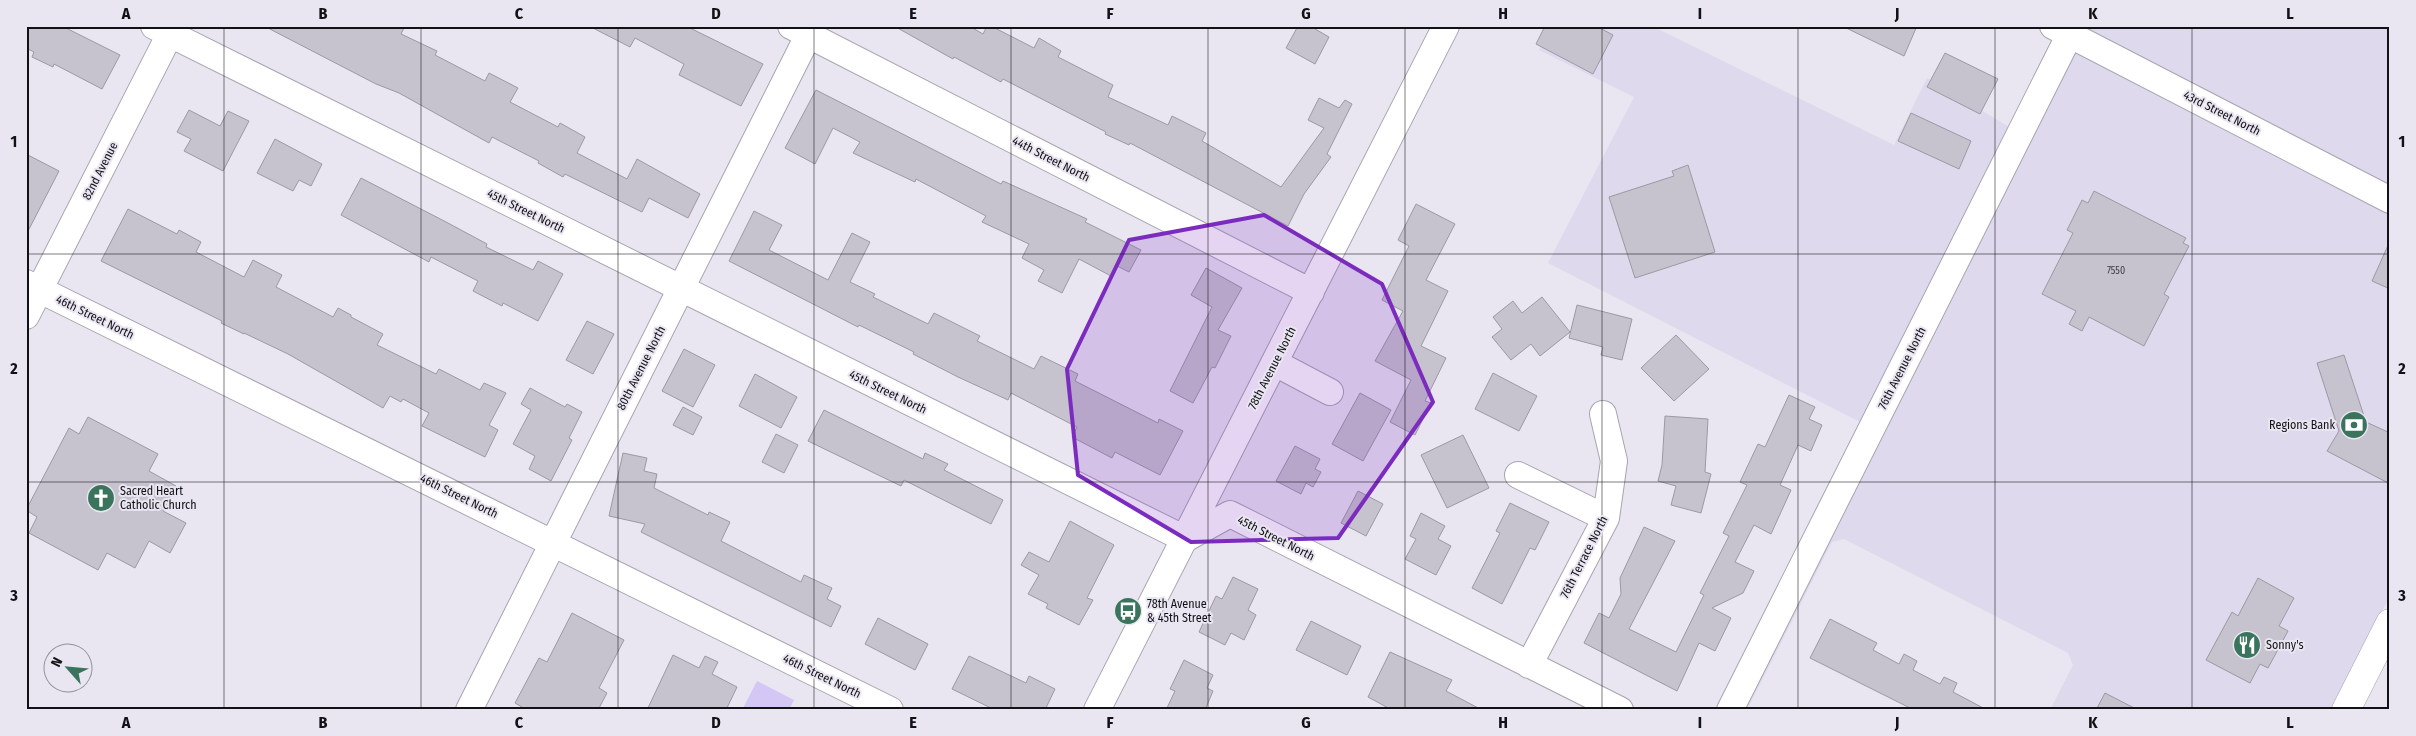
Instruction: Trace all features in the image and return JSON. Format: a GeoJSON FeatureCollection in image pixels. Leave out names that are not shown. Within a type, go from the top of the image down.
{"type":"FeatureCollection","features":[{"type":"Feature","properties":{"kind":"main road"},"geometry":{"type":"LineString","coordinates":[[2348,708],[2390,623]]}},
{"type":"Feature","properties":{"kind":"street","name":"78th Avenue North"},"geometry":{"type":"LineString","coordinates":[[1097,710],[1446,26]]}},
{"type":"Feature","properties":{"kind":"street","name":"82nd Avenue"},"geometry":{"type":"LineString","coordinates":[[26,316],[33,286],[166,29]]}},
{"type":"Feature","properties":{"kind":"street","name":"45th Street North"},"geometry":{"type":"LineString","coordinates":[[166,29],[681,289],[1185,539],[1230,514],[1620,710]]}},
{"type":"Feature","properties":{"kind":"street","name":"44th Street North"},"geometry":{"type":"LineString","coordinates":[[804,29],[1311,292]]}},
{"type":"Feature","properties":{"kind":"street","name":"80th Avenue North"},"geometry":{"type":"LineString","coordinates":[[469,710],[681,289],[804,29]]}},
{"type":"Feature","properties":{"kind":"street","name":"43rd Street North"},"geometry":{"type":"LineString","coordinates":[[2066,29],[2390,200]]}},
{"type":"Feature","properties":{"kind":"street","name":"76th Avenue North"},"geometry":{"type":"LineString","coordinates":[[1730,710],[2066,29]]}},
{"type":"Feature","properties":{"kind":"street","name":"46th Street North"},"geometry":{"type":"LineString","coordinates":[[33,286],[890,710]]}},
{"type":"Feature","properties":{"kind":"street"},"geometry":{"type":"LineString","coordinates":[[1275,363],[1330,392]]}},
{"type":"Feature","properties":{"kind":"street","name":"76th Terrace North"},"geometry":{"type":"LineString","coordinates":[[1529,665],[1606,518],[1614,461],[1603,414]]}},
{"type":"Feature","properties":{"kind":"street"},"geometry":{"type":"LineString","coordinates":[[1518,475],[1606,518]]}},
{"type":"Feature","properties":{"kind":"highlighted area"},"geometry":{"type":"Polygon","coordinates":[[[1264,215],[1382,284],[1433,402],[1338,538],[1191,542],[1078,475],[1067,369],[1129,240],[1264,215]]]}},
{"type":"Feature","properties":{"kind":"shaded area"},"geometry":{"type":"Polygon","coordinates":[[[1550,26],[1652,26],[1894,145],[1927,78],[2011,128],[1862,423],[1548,263],[1634,97],[1539,50],[1550,26]]]}},
{"type":"Feature","properties":{"kind":"shaded area"},"geometry":{"type":"Polygon","coordinates":[[[2087,26],[2390,26],[2390,189],[2084,31],[2087,26]]]}},
{"type":"Feature","properties":{"kind":"shaded area"},"geometry":{"type":"Polygon","coordinates":[[[2075,48],[2390,211],[2390,596],[2340,694],[2337,695],[2338,700],[2333,710],[2050,710],[2073,665],[2068,653],[1844,539],[1832,542],[1747,710],[1742,710],[2075,48]]]}},
{"type":"Feature","properties":{"kind":"shaded area"},"geometry":{"type":"Polygon","coordinates":[[[757,681],[794,700],[789,710],[742,710],[757,681]]]}},
{"type":"Feature","properties":{"kind":"building"},"geometry":{"type":"Polygon","coordinates":[[[26,26],[62,26],[120,55],[102,89],[54,64],[53,67],[32,57],[34,52],[26,48],[26,26]]]}},
{"type":"Feature","properties":{"kind":"building"},"geometry":{"type":"Polygon","coordinates":[[[264,26],[405,26],[401,34],[437,51],[435,55],[485,81],[489,73],[518,88],[510,102],[558,127],[560,123],[585,137],[577,153],[627,179],[637,159],[700,194],[688,218],[649,198],[642,212],[565,174],[563,177],[538,163],[539,161],[492,137],[489,143],[399,93],[376,84],[264,26]]]}},
{"type":"Feature","properties":{"kind":"building"},"geometry":{"type":"Polygon","coordinates":[[[589,26],[686,26],[763,64],[741,106],[679,75],[684,64],[635,38],[630,47],[589,26]]]}},
{"type":"Feature","properties":{"kind":"building"},"geometry":{"type":"Polygon","coordinates":[[[894,26],[969,26],[983,34],[987,26],[991,26],[1034,48],[1039,38],[1061,51],[1058,57],[1113,85],[1108,97],[1168,125],[1172,116],[1206,133],[1202,141],[1281,187],[1324,128],[1308,120],[1319,98],[1339,108],[1345,100],[1352,104],[1327,154],[1331,157],[1304,194],[1288,226],[1130,143],[1129,145],[1105,134],[1106,132],[1003,79],[1001,82],[954,57],[953,59],[894,26]]]}},
{"type":"Feature","properties":{"kind":"building"},"geometry":{"type":"Polygon","coordinates":[[[1298,26],[1310,26],[1329,37],[1315,64],[1286,48],[1298,26]]]}},
{"type":"Feature","properties":{"kind":"building"},"geometry":{"type":"Polygon","coordinates":[[[1545,26],[1596,26],[1613,35],[1593,74],[1536,44],[1545,26]]]}},
{"type":"Feature","properties":{"kind":"building"},"geometry":{"type":"Polygon","coordinates":[[[1842,26],[1917,26],[1904,56],[1842,26]]]}},
{"type":"Feature","properties":{"kind":"building"},"geometry":{"type":"Polygon","coordinates":[[[1945,53],[1998,79],[1980,114],[1927,87],[1945,53]]]}},
{"type":"Feature","properties":{"kind":"building"},"geometry":{"type":"Polygon","coordinates":[[[816,90],[1001,184],[1003,181],[1087,219],[1085,222],[1141,250],[1129,272],[1117,266],[1111,276],[1079,259],[1062,293],[1038,281],[1044,270],[1022,258],[1029,244],[982,222],[986,216],[916,179],[915,182],[853,153],[860,142],[833,128],[815,164],[785,148],[816,90]]]}},
{"type":"Feature","properties":{"kind":"building"},"geometry":{"type":"Polygon","coordinates":[[[189,110],[220,126],[228,111],[249,121],[223,171],[184,151],[191,139],[177,132],[189,110]]]}},
{"type":"Feature","properties":{"kind":"building"},"geometry":{"type":"Polygon","coordinates":[[[1911,113],[1971,141],[1959,169],[1898,141],[1911,113]]]}},
{"type":"Feature","properties":{"kind":"building"},"geometry":{"type":"Polygon","coordinates":[[[275,139],[322,164],[311,186],[299,180],[293,191],[257,173],[275,139]]]}},
{"type":"Feature","properties":{"kind":"building"},"geometry":{"type":"Polygon","coordinates":[[[26,154],[59,171],[26,235],[26,154]]]}},
{"type":"Feature","properties":{"kind":"building"},"geometry":{"type":"Polygon","coordinates":[[[1688,165],[1715,252],[1635,278],[1609,197],[1674,176],[1672,171],[1688,165]]]}},
{"type":"Feature","properties":{"kind":"building"},"geometry":{"type":"Polygon","coordinates":[[[361,178],[487,244],[486,247],[533,270],[538,261],[563,274],[538,321],[503,303],[502,306],[473,291],[478,281],[431,257],[429,262],[341,215],[361,178]]]}},
{"type":"Feature","properties":{"kind":"building"},"geometry":{"type":"Polygon","coordinates":[[[2094,191],[2186,238],[2183,243],[2189,246],[2164,294],[2169,297],[2144,346],[2089,317],[2082,331],[2069,324],[2076,311],[2042,294],[2073,233],[2067,230],[2082,200],[2088,203],[2094,191]]]}},
{"type":"Feature","properties":{"kind":"building"},"geometry":{"type":"Polygon","coordinates":[[[1416,204],[1455,224],[1426,280],[1448,291],[1421,346],[1446,358],[1425,401],[1431,403],[1415,435],[1390,422],[1411,380],[1375,361],[1403,311],[1382,300],[1409,246],[1398,240],[1416,204]]]}},
{"type":"Feature","properties":{"kind":"building"},"geometry":{"type":"Polygon","coordinates":[[[128,209],[177,234],[179,230],[201,242],[196,252],[244,277],[253,260],[282,275],[276,287],[333,317],[338,308],[351,315],[351,317],[383,334],[377,345],[436,374],[439,369],[480,390],[484,383],[506,393],[489,425],[498,430],[485,457],[422,426],[429,413],[403,399],[401,402],[390,396],[383,408],[288,354],[221,323],[222,321],[101,261],[128,209]]]}},
{"type":"Feature","properties":{"kind":"building"},"geometry":{"type":"Polygon","coordinates":[[[754,211],[782,225],[769,250],[828,280],[852,233],[870,242],[850,282],[875,294],[873,297],[928,324],[934,313],[980,336],[977,341],[1034,369],[1041,356],[1078,374],[1075,381],[1158,423],[1159,419],[1183,431],[1160,475],[1115,452],[1112,458],[1072,437],[1077,427],[1011,393],[1008,400],[958,377],[913,354],[914,352],[859,325],[858,327],[729,261],[754,211]]]}},
{"type":"Feature","properties":{"kind":"building"},"geometry":{"type":"Polygon","coordinates":[[[2390,241],[2390,289],[2372,281],[2390,241]]]}},
{"type":"Feature","properties":{"kind":"building"},"geometry":{"type":"Polygon","coordinates":[[[1206,268],[1242,288],[1218,330],[1231,336],[1215,368],[1212,367],[1193,403],[1170,391],[1212,307],[1191,295],[1206,268]]]}},
{"type":"Feature","properties":{"kind":"building"},"geometry":{"type":"Polygon","coordinates":[[[1542,297],[1570,332],[1540,356],[1531,344],[1511,360],[1492,337],[1502,329],[1493,317],[1513,301],[1522,313],[1542,297]]]}},
{"type":"Feature","properties":{"kind":"building"},"geometry":{"type":"Polygon","coordinates":[[[1577,305],[1632,319],[1622,360],[1601,355],[1603,347],[1569,338],[1577,305]]]}},
{"type":"Feature","properties":{"kind":"building"},"geometry":{"type":"Polygon","coordinates":[[[587,321],[614,334],[593,374],[566,360],[587,321]]]}},
{"type":"Feature","properties":{"kind":"building"},"geometry":{"type":"Polygon","coordinates":[[[1676,335],[1709,369],[1674,401],[1641,368],[1676,335]]]}},
{"type":"Feature","properties":{"kind":"building"},"geometry":{"type":"Polygon","coordinates":[[[684,349],[715,365],[693,407],[662,391],[684,349]]]}},
{"type":"Feature","properties":{"kind":"building","name":"Regions Bank"},"geometry":{"type":"Polygon","coordinates":[[[2344,355],[2366,422],[2390,433],[2390,484],[2327,451],[2339,431],[2317,363],[2344,355]]]}},
{"type":"Feature","properties":{"kind":"building"},"geometry":{"type":"Polygon","coordinates":[[[1493,373],[1537,396],[1519,431],[1475,409],[1493,373]]]}},
{"type":"Feature","properties":{"kind":"building"},"geometry":{"type":"Polygon","coordinates":[[[755,374],[797,397],[781,428],[739,406],[755,374]]]}},
{"type":"Feature","properties":{"kind":"building"},"geometry":{"type":"Polygon","coordinates":[[[530,388],[565,407],[567,404],[582,412],[569,438],[572,440],[551,481],[529,469],[535,456],[513,444],[531,410],[521,404],[530,388]]]}},
{"type":"Feature","properties":{"kind":"building"},"geometry":{"type":"Polygon","coordinates":[[[1360,393],[1391,410],[1363,461],[1332,444],[1360,393]]]}},
{"type":"Feature","properties":{"kind":"building"},"geometry":{"type":"Polygon","coordinates":[[[1789,395],[1815,407],[1809,419],[1822,425],[1811,451],[1798,445],[1780,485],[1791,490],[1771,534],[1754,525],[1735,562],[1754,571],[1743,593],[1712,608],[1731,618],[1715,651],[1699,643],[1677,691],[1584,643],[1599,613],[1609,618],[1621,594],[1620,578],[1644,527],[1675,541],[1629,629],[1676,652],[1704,595],[1700,593],[1729,536],[1723,533],[1747,485],[1740,482],[1758,444],[1765,447],[1789,395]]]}},
{"type":"Feature","properties":{"kind":"building"},"geometry":{"type":"Polygon","coordinates":[[[683,407],[702,417],[693,435],[673,425],[683,407]]]}},
{"type":"Feature","properties":{"kind":"building"},"geometry":{"type":"Polygon","coordinates":[[[824,410],[923,459],[925,453],[948,464],[944,470],[1003,500],[991,524],[904,480],[901,486],[808,441],[824,410]]]}},
{"type":"Feature","properties":{"kind":"building"},"geometry":{"type":"Polygon","coordinates":[[[1665,416],[1708,419],[1705,472],[1711,474],[1701,513],[1671,505],[1676,486],[1658,481],[1662,465],[1665,416]]]}},
{"type":"Feature","properties":{"kind":"building","name":"Sacred Heart Catholic Church"},"geometry":{"type":"Polygon","coordinates":[[[88,417],[158,454],[149,471],[176,486],[163,511],[186,523],[170,553],[149,541],[135,568],[107,553],[98,570],[29,533],[37,517],[26,510],[69,428],[79,434],[88,417]]]}},
{"type":"Feature","properties":{"kind":"building"},"geometry":{"type":"Polygon","coordinates":[[[776,434],[798,445],[784,473],[762,462],[776,434]]]}},
{"type":"Feature","properties":{"kind":"building"},"geometry":{"type":"Polygon","coordinates":[[[1463,435],[1489,488],[1447,508],[1421,455],[1463,435]]]}},
{"type":"Feature","properties":{"kind":"building"},"geometry":{"type":"Polygon","coordinates":[[[1295,446],[1320,459],[1315,469],[1321,472],[1313,487],[1306,483],[1301,494],[1276,481],[1295,446]]]}},
{"type":"Feature","properties":{"kind":"building"},"geometry":{"type":"Polygon","coordinates":[[[623,453],[647,458],[644,471],[657,474],[654,488],[708,515],[709,512],[730,522],[721,541],[801,582],[804,575],[832,588],[827,599],[841,606],[831,627],[641,532],[645,524],[609,516],[623,453]]]}},
{"type":"Feature","properties":{"kind":"building"},"geometry":{"type":"Polygon","coordinates":[[[1358,491],[1383,504],[1366,536],[1341,523],[1358,491]]]}},
{"type":"Feature","properties":{"kind":"building"},"geometry":{"type":"Polygon","coordinates":[[[1510,503],[1549,522],[1535,550],[1530,548],[1502,604],[1472,588],[1500,533],[1496,531],[1510,503]]]}},
{"type":"Feature","properties":{"kind":"building"},"geometry":{"type":"Polygon","coordinates":[[[1421,513],[1445,526],[1438,539],[1451,546],[1436,575],[1405,559],[1416,539],[1410,536],[1421,513]]]}},
{"type":"Feature","properties":{"kind":"building"},"geometry":{"type":"Polygon","coordinates":[[[1070,521],[1114,545],[1087,598],[1093,600],[1079,625],[1046,608],[1048,604],[1028,594],[1039,575],[1021,565],[1029,552],[1049,562],[1070,521]]]}},
{"type":"Feature","properties":{"kind":"building"},"geometry":{"type":"Polygon","coordinates":[[[1233,577],[1258,589],[1248,610],[1256,615],[1244,640],[1231,633],[1225,645],[1199,632],[1216,596],[1222,599],[1233,577]]]}},
{"type":"Feature","properties":{"kind":"building","name":"Sonny's"},"geometry":{"type":"Polygon","coordinates":[[[2258,578],[2294,598],[2279,626],[2288,631],[2268,668],[2260,664],[2250,683],[2206,660],[2232,612],[2238,616],[2258,578]]]}},
{"type":"Feature","properties":{"kind":"building"},"geometry":{"type":"Polygon","coordinates":[[[572,613],[624,640],[599,688],[607,693],[598,710],[527,710],[515,703],[539,658],[547,662],[572,613]]]}},
{"type":"Feature","properties":{"kind":"building"},"geometry":{"type":"Polygon","coordinates":[[[878,618],[928,644],[915,670],[865,644],[878,618]]]}},
{"type":"Feature","properties":{"kind":"building"},"geometry":{"type":"Polygon","coordinates":[[[1830,619],[1877,643],[1873,650],[1899,664],[1904,654],[1917,661],[1913,670],[1940,684],[1944,677],[1957,683],[1953,692],[1987,710],[1914,710],[1810,658],[1830,619]]]}},
{"type":"Feature","properties":{"kind":"building"},"geometry":{"type":"Polygon","coordinates":[[[1311,621],[1361,646],[1347,675],[1296,650],[1311,621]]]}},
{"type":"Feature","properties":{"kind":"building"},"geometry":{"type":"Polygon","coordinates":[[[1390,652],[1452,680],[1446,691],[1482,710],[1392,710],[1368,697],[1390,652]]]}},
{"type":"Feature","properties":{"kind":"building"},"geometry":{"type":"Polygon","coordinates":[[[673,655],[699,668],[705,656],[718,662],[712,674],[737,687],[726,710],[647,710],[673,655]]]}},
{"type":"Feature","properties":{"kind":"building"},"geometry":{"type":"Polygon","coordinates":[[[969,656],[1026,683],[1029,676],[1055,689],[1045,710],[995,710],[952,689],[969,656]]]}},
{"type":"Feature","properties":{"kind":"building"},"geometry":{"type":"Polygon","coordinates":[[[1184,660],[1213,675],[1207,688],[1213,691],[1205,710],[1166,710],[1175,691],[1170,689],[1184,660]]]}},
{"type":"Feature","properties":{"kind":"building"},"geometry":{"type":"Polygon","coordinates":[[[2105,693],[2138,710],[2096,710],[2105,693]]]}},
{"type":"Feature","properties":{"kind":"place","name":"Regions Bank"},"geometry":{"type":"Point","coordinates":[2354,425]}},
{"type":"Feature","properties":{"kind":"place","name":"Sacred Heart Catholic Church"},"geometry":{"type":"Point","coordinates":[101,498]}},
{"type":"Feature","properties":{"kind":"place","name":"78th Avenue & 45th Street"},"geometry":{"type":"Point","coordinates":[1128,611]}},
{"type":"Feature","properties":{"kind":"place","name":"Sonny's"},"geometry":{"type":"Point","coordinates":[2247,645]}}]}
